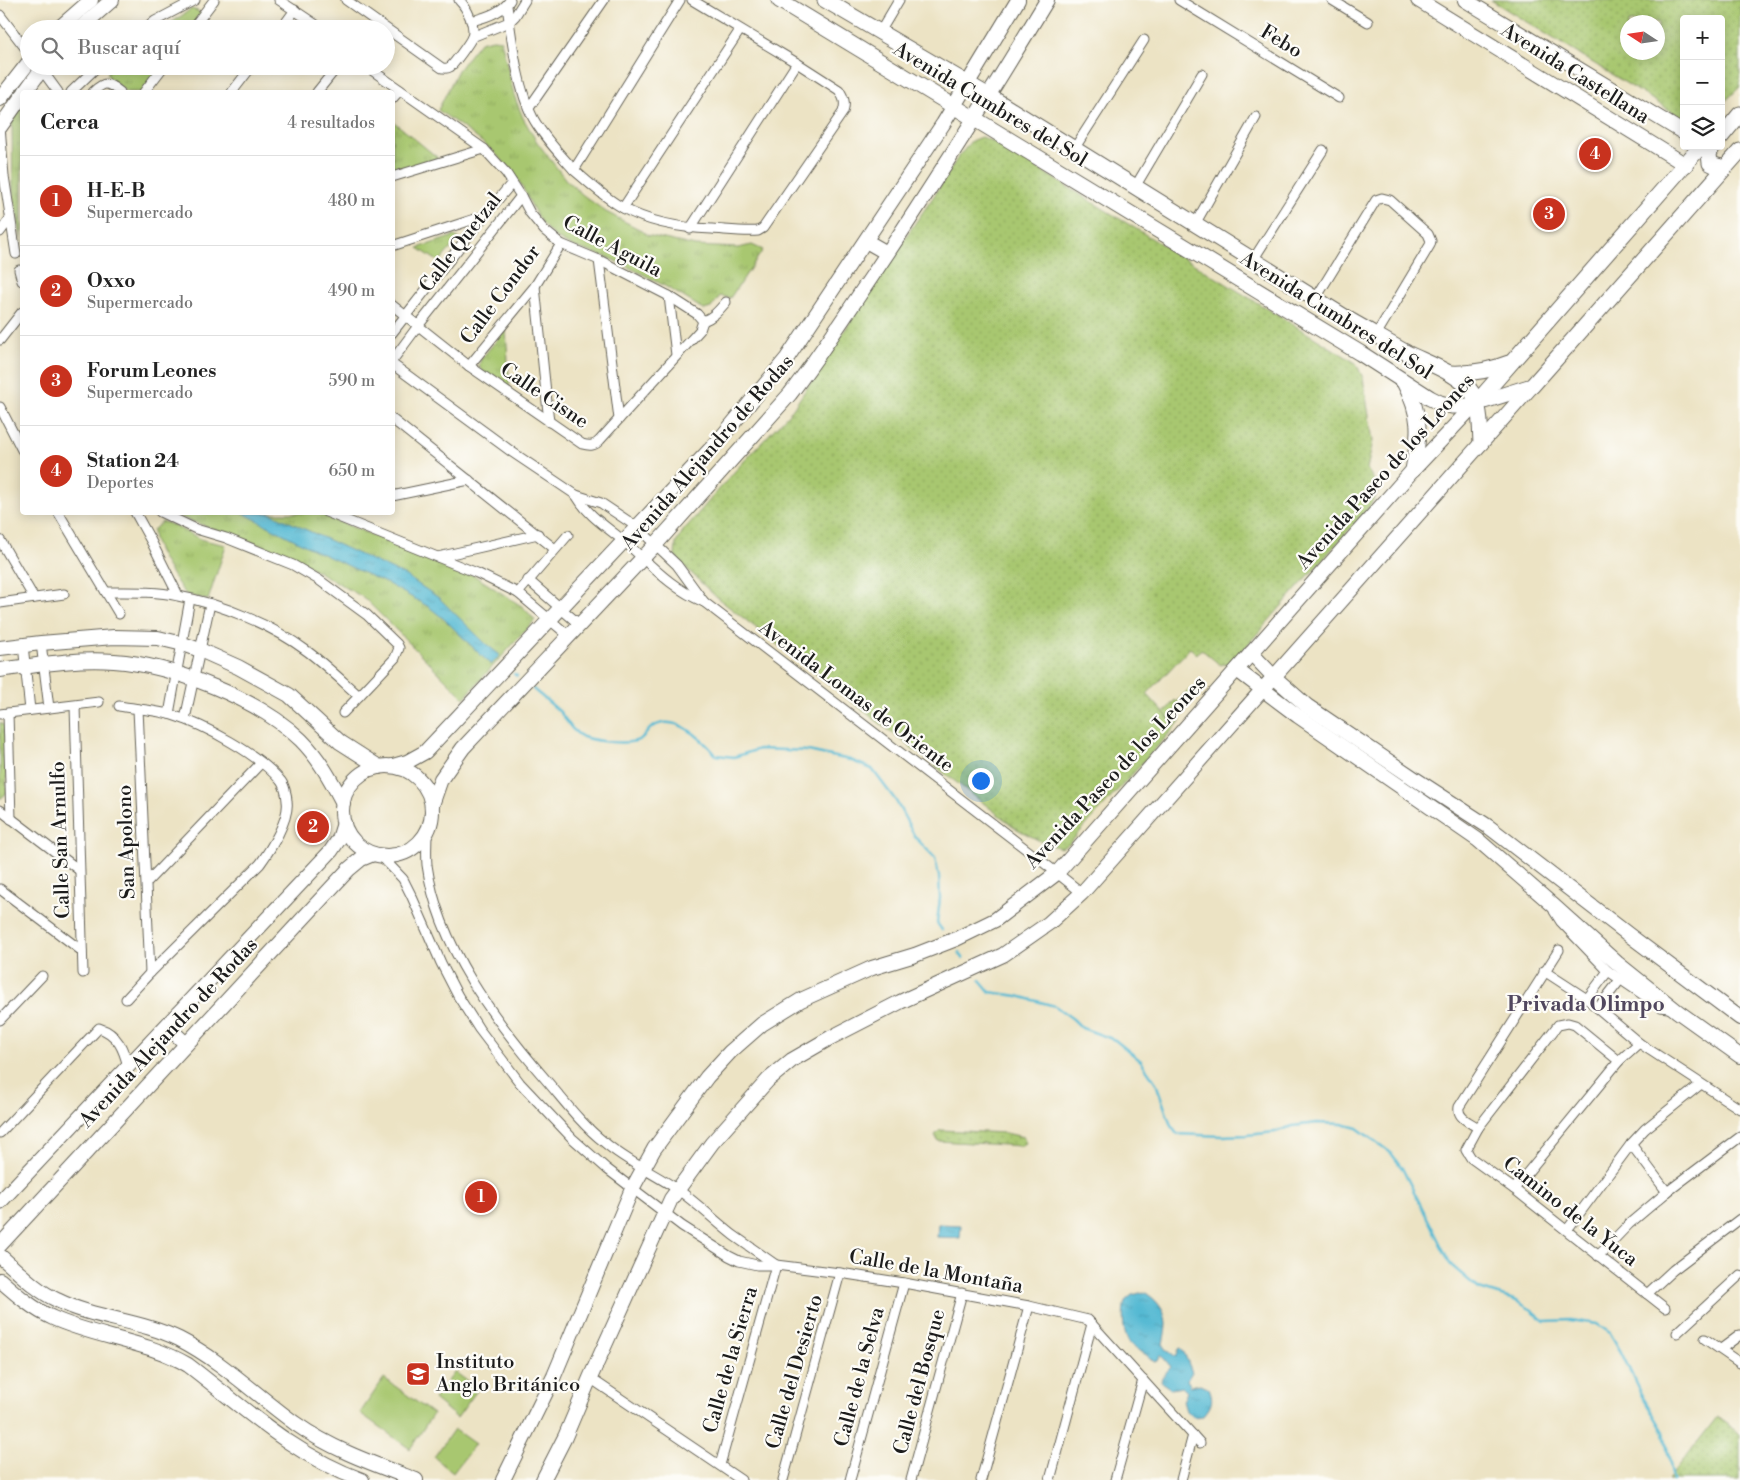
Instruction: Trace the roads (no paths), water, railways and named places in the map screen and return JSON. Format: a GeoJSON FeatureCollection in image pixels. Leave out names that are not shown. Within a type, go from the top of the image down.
{"type":"FeatureCollection","features":[{"type":"Feature","properties":{"kind":"main road","name":"Avenida Cumbres del Sol"},"geometry":{"type":"LineString","coordinates":[[779,0],[1440,403],[1462,407],[1476,403],[1469,388],[1449,374],[1376,335],[989,96],[825,0]]}},
{"type":"Feature","properties":{"kind":"main road"},"geometry":{"type":"LineString","coordinates":[[1725,119],[1740,102]]}},
{"type":"Feature","properties":{"kind":"main road"},"geometry":{"type":"LineString","coordinates":[[1725,132],[1740,114]]}},
{"type":"Feature","properties":{"kind":"main road","name":"Avenida Paseo de los Leones"},"geometry":{"type":"LineString","coordinates":[[1476,403],[1698,150]]}},
{"type":"Feature","properties":{"kind":"main road"},"geometry":{"type":"LineString","coordinates":[[1711,150],[1709,154],[1710,162],[1724,168]]}},
{"type":"Feature","properties":{"kind":"main road"},"geometry":{"type":"LineString","coordinates":[[1481,443],[1476,403],[1532,386],[1740,151]]}},
{"type":"Feature","properties":{"kind":"main road"},"geometry":{"type":"LineString","coordinates":[[1449,374],[1485,371],[1510,363]]}},
{"type":"Feature","properties":{"kind":"main road"},"geometry":{"type":"LineString","coordinates":[[1404,382],[1412,398],[1419,426],[1413,470]]}},
{"type":"Feature","properties":{"kind":"street"},"geometry":{"type":"LineString","coordinates":[[68,20],[91,0]]}},
{"type":"Feature","properties":{"kind":"street"},"geometry":{"type":"LineString","coordinates":[[89,20],[112,0]]}},
{"type":"Feature","properties":{"kind":"street"},"geometry":{"type":"LineString","coordinates":[[157,20],[195,0]]}},
{"type":"Feature","properties":{"kind":"street"},"geometry":{"type":"LineString","coordinates":[[199,20],[214,0]]}},
{"type":"Feature","properties":{"kind":"street"},"geometry":{"type":"LineString","coordinates":[[279,0],[309,20]]}},
{"type":"Feature","properties":{"kind":"street"},"geometry":{"type":"LineString","coordinates":[[346,0],[374,20]]}},
{"type":"Feature","properties":{"kind":"street"},"geometry":{"type":"LineString","coordinates":[[459,0],[468,11],[472,37]]}},
{"type":"Feature","properties":{"kind":"street"},"geometry":{"type":"LineString","coordinates":[[395,35],[442,68],[451,66],[472,37],[509,22],[525,0]]}},
{"type":"Feature","properties":{"kind":"street"},"geometry":{"type":"LineString","coordinates":[[529,108],[604,0]]}},
{"type":"Feature","properties":{"kind":"street"},"geometry":{"type":"LineString","coordinates":[[574,170],[680,0]]}},
{"type":"Feature","properties":{"kind":"street"},"geometry":{"type":"LineString","coordinates":[[470,21],[482,18],[508,3],[510,40],[529,108],[540,129],[574,170],[602,194],[623,208],[650,220],[690,229],[758,231],[763,228],[843,112],[845,106],[844,97],[839,90],[797,63],[692,0]]}},
{"type":"Feature","properties":{"kind":"street"},"geometry":{"type":"LineString","coordinates":[[880,32],[900,0]]}},
{"type":"Feature","properties":{"kind":"street","name":"Avenida Alejandro de Rodas"},"geometry":{"type":"LineString","coordinates":[[393,766],[407,762],[425,752],[720,439],[787,358],[954,106],[1018,0]]}},
{"type":"Feature","properties":{"kind":"street","name":"Avenida Alejandro de Rodas"},"geometry":{"type":"LineString","coordinates":[[432,805],[441,779],[463,748],[656,544],[764,425],[808,371],[975,119],[1047,0]]}},
{"type":"Feature","properties":{"kind":"street","name":"Febo"},"geometry":{"type":"LineString","coordinates":[[1178,0],[1339,98]]}},
{"type":"Feature","properties":{"kind":"street"},"geometry":{"type":"LineString","coordinates":[[1332,0],[1368,22]]}},
{"type":"Feature","properties":{"kind":"street","name":"Avenida Castellana"},"geometry":{"type":"LineString","coordinates":[[1418,0],[1686,165]]}},
{"type":"Feature","properties":{"kind":"street","name":"Avenida Castellana"},"geometry":{"type":"LineString","coordinates":[[1465,0],[1680,130]]}},
{"type":"Feature","properties":{"kind":"street"},"geometry":{"type":"LineString","coordinates":[[288,20],[295,10]]}},
{"type":"Feature","properties":{"kind":"street"},"geometry":{"type":"LineString","coordinates":[[0,16],[20,42]]}},
{"type":"Feature","properties":{"kind":"street"},"geometry":{"type":"LineString","coordinates":[[623,208],[740,30]]}},
{"type":"Feature","properties":{"kind":"street"},"geometry":{"type":"LineString","coordinates":[[1074,149],[1144,40]]}},
{"type":"Feature","properties":{"kind":"street"},"geometry":{"type":"LineString","coordinates":[[690,229],[797,63]]}},
{"type":"Feature","properties":{"kind":"street"},"geometry":{"type":"LineString","coordinates":[[0,99],[20,73]]}},
{"type":"Feature","properties":{"kind":"street"},"geometry":{"type":"LineString","coordinates":[[1135,187],[1202,74]]}},
{"type":"Feature","properties":{"kind":"street"},"geometry":{"type":"LineString","coordinates":[[26,90],[36,75]]}},
{"type":"Feature","properties":{"kind":"street"},"geometry":{"type":"LineString","coordinates":[[46,75],[57,90]]}},
{"type":"Feature","properties":{"kind":"street"},"geometry":{"type":"LineString","coordinates":[[73,90],[89,75]]}},
{"type":"Feature","properties":{"kind":"street"},"geometry":{"type":"LineString","coordinates":[[146,90],[157,75]]}},
{"type":"Feature","properties":{"kind":"street"},"geometry":{"type":"LineString","coordinates":[[234,90],[245,75]]}},
{"type":"Feature","properties":{"kind":"street"},"geometry":{"type":"LineString","coordinates":[[320,90],[331,75]]}},
{"type":"Feature","properties":{"kind":"street","name":"Calle Aguila"},"geometry":{"type":"LineString","coordinates":[[379,75],[484,149],[512,183],[530,213],[544,230],[561,244],[599,260],[669,296],[697,314],[703,321]]}},
{"type":"Feature","properties":{"kind":"street"},"geometry":{"type":"LineString","coordinates":[[95,90],[101,85],[111,85],[117,90]]}},
{"type":"Feature","properties":{"kind":"street"},"geometry":{"type":"LineString","coordinates":[[395,96],[400,90]]}},
{"type":"Feature","properties":{"kind":"street"},"geometry":{"type":"LineString","coordinates":[[16,254],[9,220],[0,126],[20,99]]}},
{"type":"Feature","properties":{"kind":"street"},"geometry":{"type":"LineString","coordinates":[[1195,224],[1256,117]]}},
{"type":"Feature","properties":{"kind":"street"},"geometry":{"type":"LineString","coordinates":[[395,176],[484,149]]}},
{"type":"Feature","properties":{"kind":"street"},"geometry":{"type":"LineString","coordinates":[[1253,260],[1323,150]]}},
{"type":"Feature","properties":{"kind":"street","name":"Calle Quetzal"},"geometry":{"type":"LineString","coordinates":[[395,330],[512,183]]}},
{"type":"Feature","properties":{"kind":"street","name":"Calle Quetzal"},"geometry":{"type":"LineString","coordinates":[[395,358],[521,196]]}},
{"type":"Feature","properties":{"kind":"street"},"geometry":{"type":"LineString","coordinates":[[1316,298],[1376,200],[1390,200],[1428,234],[1430,245],[1376,335]]}},
{"type":"Feature","properties":{"kind":"street"},"geometry":{"type":"LineString","coordinates":[[395,245],[484,216]]}},
{"type":"Feature","properties":{"kind":"street"},"geometry":{"type":"LineString","coordinates":[[0,232],[9,220]]}},
{"type":"Feature","properties":{"kind":"street"},"geometry":{"type":"LineString","coordinates":[[866,241],[887,253]]}},
{"type":"Feature","properties":{"kind":"street","name":"Calle Condor"},"geometry":{"type":"LineString","coordinates":[[469,366],[535,286],[561,244]]}},
{"type":"Feature","properties":{"kind":"street"},"geometry":{"type":"LineString","coordinates":[[599,260],[619,419]]}},
{"type":"Feature","properties":{"kind":"street"},"geometry":{"type":"LineString","coordinates":[[535,286],[549,422]]}},
{"type":"Feature","properties":{"kind":"street","name":"Calle Aguila"},"geometry":{"type":"LineString","coordinates":[[669,296],[676,355]]}},
{"type":"Feature","properties":{"kind":"street","name":"Calle Cisne"},"geometry":{"type":"LineString","coordinates":[[395,307],[469,366],[582,444],[593,446],[700,330],[703,321],[710,319],[726,302]]}},
{"type":"Feature","properties":{"kind":"street"},"geometry":{"type":"LineString","coordinates":[[0,340],[20,315]]}},
{"type":"Feature","properties":{"kind":"street"},"geometry":{"type":"LineString","coordinates":[[787,358],[808,371]]}},
{"type":"Feature","properties":{"kind":"street","name":"Avenida Lomas de Oriente"},"geometry":{"type":"LineString","coordinates":[[395,364],[512,452],[576,495],[601,504],[637,527],[686,576],[704,602]]}},
{"type":"Feature","properties":{"kind":"street"},"geometry":{"type":"LineString","coordinates":[[543,1480],[565,1437],[677,1189],[718,1136],[768,1080],[792,1060],[830,1038],[900,1002],[1002,955],[1049,923],[1082,893],[1532,386]]}},
{"type":"Feature","properties":{"kind":"street","name":"Avenida Paseo de los Leones"},"geometry":{"type":"LineString","coordinates":[[503,1480],[554,1376],[632,1189],[654,1149],[707,1077],[730,1052],[762,1024],[801,1000],[872,968],[915,956],[995,920],[1057,873],[1413,470],[1476,403]]}},
{"type":"Feature","properties":{"kind":"street"},"geometry":{"type":"LineString","coordinates":[[0,407],[20,446]]}},
{"type":"Feature","properties":{"kind":"street"},"geometry":{"type":"LineString","coordinates":[[395,423],[555,549]]}},
{"type":"Feature","properties":{"kind":"street"},"geometry":{"type":"LineString","coordinates":[[395,495],[469,480]]}},
{"type":"Feature","properties":{"kind":"street","name":"Avenida Lomas de Oriente"},"geometry":{"type":"LineString","coordinates":[[576,495],[589,513],[624,541],[674,586],[704,602],[1082,893]]}},
{"type":"Feature","properties":{"kind":"street"},"geometry":{"type":"LineString","coordinates":[[60,515],[119,614]]}},
{"type":"Feature","properties":{"kind":"street"},"geometry":{"type":"LineString","coordinates":[[137,515],[178,595]]}},
{"type":"Feature","properties":{"kind":"street"},"geometry":{"type":"LineString","coordinates":[[166,515],[196,529],[293,565],[319,580],[367,615],[397,644],[399,648],[395,658],[343,712]]}},
{"type":"Feature","properties":{"kind":"street"},"geometry":{"type":"LineString","coordinates":[[333,515],[477,573],[518,593],[569,636]]}},
{"type":"Feature","properties":{"kind":"street"},"geometry":{"type":"LineString","coordinates":[[438,557],[538,534]]}},
{"type":"Feature","properties":{"kind":"street"},"geometry":{"type":"LineString","coordinates":[[518,593],[568,535]]}},
{"type":"Feature","properties":{"kind":"street"},"geometry":{"type":"LineString","coordinates":[[0,540],[34,598]]}},
{"type":"Feature","properties":{"kind":"street"},"geometry":{"type":"LineString","coordinates":[[528,580],[580,625]]}},
{"type":"Feature","properties":{"kind":"street"},"geometry":{"type":"LineString","coordinates":[[106,592],[178,595],[251,618],[307,651],[359,696]]}},
{"type":"Feature","properties":{"kind":"street"},"geometry":{"type":"LineString","coordinates":[[0,603],[64,594]]}},
{"type":"Feature","properties":{"kind":"street"},"geometry":{"type":"LineString","coordinates":[[169,714],[178,675],[190,599]]}},
{"type":"Feature","properties":{"kind":"street"},"geometry":{"type":"LineString","coordinates":[[185,719],[210,604]]}},
{"type":"Feature","properties":{"kind":"street"},"geometry":{"type":"LineString","coordinates":[[0,648],[41,643],[133,637],[158,638],[183,644],[238,667],[289,695],[340,742],[379,767]]}},
{"type":"Feature","properties":{"kind":"street"},"geometry":{"type":"LineString","coordinates":[[41,643],[48,708]]}},
{"type":"Feature","properties":{"kind":"street"},"geometry":{"type":"LineString","coordinates":[[24,646],[30,710]]}},
{"type":"Feature","properties":{"kind":"street"},"geometry":{"type":"LineString","coordinates":[[1251,653],[1302,711],[1478,840],[1617,963],[1677,1011],[1740,1055]]}},
{"type":"Feature","properties":{"kind":"street"},"geometry":{"type":"LineString","coordinates":[[0,670],[43,664],[113,661],[154,668],[214,686],[258,709],[286,727],[301,740],[324,767],[343,803]]}},
{"type":"Feature","properties":{"kind":"street"},"geometry":{"type":"LineString","coordinates":[[1237,670],[1262,691],[1302,711],[1489,826],[1628,935],[1740,1018]]}},
{"type":"Feature","properties":{"kind":"street"},"geometry":{"type":"LineString","coordinates":[[12,818],[4,713],[99,702]]}},
{"type":"Feature","properties":{"kind":"street","name":"Calle San Arnulfo"},"geometry":{"type":"LineString","coordinates":[[75,706],[83,973]]}},
{"type":"Feature","properties":{"kind":"street"},"geometry":{"type":"LineString","coordinates":[[119,706],[169,714],[185,719],[243,748],[282,781],[288,803],[282,827],[260,864],[126,999]]}},
{"type":"Feature","properties":{"kind":"street","name":"San Apolono"},"geometry":{"type":"LineString","coordinates":[[138,709],[150,973]]}},
{"type":"Feature","properties":{"kind":"street"},"geometry":{"type":"LineString","coordinates":[[147,882],[261,763]]}},
{"type":"Feature","properties":{"kind":"street"},"geometry":{"type":"LineString","coordinates":[[393,766],[403,769],[419,779],[425,787],[432,805],[432,814],[427,831],[422,839],[408,851],[390,856],[377,855],[358,845],[347,832],[344,823],[343,803],[345,795],[353,782],[364,772],[379,767],[393,766]]}},
{"type":"Feature","properties":{"kind":"street"},"geometry":{"type":"LineString","coordinates":[[0,810],[79,870]]}},
{"type":"Feature","properties":{"kind":"street","name":"Avenida Alejandro de Rodas"},"geometry":{"type":"LineString","coordinates":[[0,1202],[331,851],[339,839],[344,823]]}},
{"type":"Feature","properties":{"kind":"street"},"geometry":{"type":"LineString","coordinates":[[1478,840],[1489,826]]}},
{"type":"Feature","properties":{"kind":"street"},"geometry":{"type":"LineString","coordinates":[[427,831],[430,881],[456,954],[481,995],[522,1052],[576,1115],[602,1141],[677,1189],[733,1235],[776,1265]]}},
{"type":"Feature","properties":{"kind":"street","name":"Avenida Alejandro de Rodas"},"geometry":{"type":"LineString","coordinates":[[0,1245],[349,869],[361,860],[377,855]]}},
{"type":"Feature","properties":{"kind":"street","name":"Calle de la Montaña"},"geometry":{"type":"LineString","coordinates":[[377,855],[403,879],[458,996],[520,1084],[572,1138],[632,1189],[705,1241],[739,1260],[757,1265],[776,1265],[904,1283],[1029,1306],[1090,1322]]}},
{"type":"Feature","properties":{"kind":"street"},"geometry":{"type":"LineString","coordinates":[[0,889],[82,951]]}},
{"type":"Feature","properties":{"kind":"street"},"geometry":{"type":"LineString","coordinates":[[1554,906],[1554,911],[1561,922],[1608,971],[1661,1007],[1677,1011]]}},
{"type":"Feature","properties":{"kind":"street"},"geometry":{"type":"LineString","coordinates":[[1559,950],[1544,971],[1458,1111],[1461,1116],[1478,1128],[1554,1028],[1561,1024],[1568,1022],[1575,1025],[1619,1061]]}},
{"type":"Feature","properties":{"kind":"street"},"geometry":{"type":"LineString","coordinates":[[441,963],[456,954]]}},
{"type":"Feature","properties":{"kind":"street"},"geometry":{"type":"LineString","coordinates":[[1544,971],[1587,999],[1639,1042],[1740,1109]]}},
{"type":"Feature","properties":{"kind":"street"},"geometry":{"type":"LineString","coordinates":[[1587,999],[1608,971]]}},
{"type":"Feature","properties":{"kind":"street"},"geometry":{"type":"LineString","coordinates":[[0,1020],[42,976]]}},
{"type":"Feature","properties":{"kind":"street"},"geometry":{"type":"LineString","coordinates":[[1598,1008],[1620,980]]}},
{"type":"Feature","properties":{"kind":"street"},"geometry":{"type":"LineString","coordinates":[[167,1026],[186,1044]]}},
{"type":"Feature","properties":{"kind":"street"},"geometry":{"type":"LineString","coordinates":[[0,1133],[99,1028],[110,1031],[124,1052],[128,1067]]}},
{"type":"Feature","properties":{"kind":"street"},"geometry":{"type":"LineString","coordinates":[[1514,1189],[1619,1061],[1639,1042]]}},
{"type":"Feature","properties":{"kind":"street"},"geometry":{"type":"LineString","coordinates":[[1567,1230],[1631,1144],[1645,1129],[1701,1084]]}},
{"type":"Feature","properties":{"kind":"street","name":"Camino de la Yuca"},"geometry":{"type":"LineString","coordinates":[[1478,1128],[1466,1150],[1471,1158],[1567,1230],[1664,1308]]}},
{"type":"Feature","properties":{"kind":"street"},"geometry":{"type":"LineString","coordinates":[[1598,1256],[1629,1224],[1667,1192],[1740,1137]]}},
{"type":"Feature","properties":{"kind":"street"},"geometry":{"type":"LineString","coordinates":[[1631,1144],[1667,1192]]}},
{"type":"Feature","properties":{"kind":"street"},"geometry":{"type":"LineString","coordinates":[[1647,1294],[1673,1270],[1740,1220]]}},
{"type":"Feature","properties":{"kind":"street"},"geometry":{"type":"LineString","coordinates":[[0,1256],[35,1286],[54,1299],[75,1307],[149,1327],[179,1339],[207,1356],[296,1424],[332,1446],[346,1454],[416,1480]]}},
{"type":"Feature","properties":{"kind":"street","name":"Calle de la Sierra"},"geometry":{"type":"LineString","coordinates":[[720,1464],[776,1265]]}},
{"type":"Feature","properties":{"kind":"street","name":"Calle del Desierto"},"geometry":{"type":"LineString","coordinates":[[783,1480],[840,1273]]}},
{"type":"Feature","properties":{"kind":"street"},"geometry":{"type":"LineString","coordinates":[[1677,1333],[1740,1275]]}},
{"type":"Feature","properties":{"kind":"street"},"geometry":{"type":"LineString","coordinates":[[0,1280],[29,1304],[54,1318],[88,1330],[148,1346],[188,1364],[288,1441],[312,1457],[362,1480]]}},
{"type":"Feature","properties":{"kind":"street","name":"Calle de la Selva"},"geometry":{"type":"LineString","coordinates":[[850,1480],[904,1283]]}},
{"type":"Feature","properties":{"kind":"street","name":"Calle del Bosque"},"geometry":{"type":"LineString","coordinates":[[911,1480],[962,1293]]}},
{"type":"Feature","properties":{"kind":"street"},"geometry":{"type":"LineString","coordinates":[[981,1480],[1029,1306]]}},
{"type":"Feature","properties":{"kind":"street"},"geometry":{"type":"LineString","coordinates":[[1090,1322],[1200,1443]]}},
{"type":"Feature","properties":{"kind":"street"},"geometry":{"type":"LineString","coordinates":[[1050,1480],[1090,1322]]}},
{"type":"Feature","properties":{"kind":"street"},"geometry":{"type":"LineString","coordinates":[[1721,1349],[1740,1335]]}},
{"type":"Feature","properties":{"kind":"street"},"geometry":{"type":"LineString","coordinates":[[1705,1338],[1740,1363]]}},
{"type":"Feature","properties":{"kind":"street"},"geometry":{"type":"LineString","coordinates":[[590,1378],[720,1464],[741,1480]]}},
{"type":"Feature","properties":{"kind":"street"},"geometry":{"type":"LineString","coordinates":[[1115,1480],[1143,1380]]}},
{"type":"Feature","properties":{"kind":"street"},"geometry":{"type":"LineString","coordinates":[[1181,1480],[1193,1435]]}},
{"type":"Feature","properties":{"kind":"water"},"geometry":{"type":"Polygon","coordinates":[[[247,515],[274,515],[406,576],[439,598],[486,644],[500,655],[491,665],[429,607],[388,584],[316,551],[247,515]]]}},
{"type":"Feature","properties":{"kind":"water"},"geometry":{"type":"Polygon","coordinates":[[[938,1224],[961,1225],[960,1238],[937,1237],[938,1224]]]}},
{"type":"Feature","properties":{"kind":"water"},"geometry":{"type":"Polygon","coordinates":[[[1144,1292],[1156,1301],[1166,1319],[1163,1344],[1167,1350],[1176,1357],[1179,1349],[1183,1350],[1192,1372],[1187,1380],[1191,1386],[1200,1384],[1209,1388],[1211,1403],[1203,1416],[1194,1417],[1186,1411],[1183,1401],[1187,1392],[1182,1387],[1171,1389],[1161,1382],[1162,1377],[1171,1367],[1161,1355],[1158,1361],[1154,1362],[1132,1346],[1126,1337],[1123,1318],[1125,1301],[1132,1295],[1144,1292]]]}},
{"type":"Feature","properties":{"kind":"waterway"},"geometry":{"type":"LineString","coordinates":[[533,689],[560,712],[575,732],[588,739],[612,742],[635,741],[643,737],[651,728],[669,723],[678,725],[696,735],[716,755],[734,757],[759,749],[808,751],[850,760],[872,769],[896,801],[915,837],[935,858],[939,876],[940,898],[937,923],[942,930]]}},
{"type":"Feature","properties":{"kind":"waterway"},"geometry":{"type":"LineString","coordinates":[[959,952],[963,958]]}},
{"type":"Feature","properties":{"kind":"waterway"},"geometry":{"type":"LineString","coordinates":[[980,980],[990,992],[1018,996],[1055,1006],[1082,1028],[1115,1040],[1141,1061],[1156,1083],[1171,1126],[1177,1134],[1248,1135],[1275,1132],[1293,1126],[1317,1123],[1342,1124],[1357,1128],[1391,1153],[1402,1168],[1451,1265],[1479,1289],[1514,1300],[1532,1310],[1545,1321],[1571,1320],[1597,1324],[1610,1333],[1642,1396],[1664,1432],[1673,1480]]}},
{"type":"Feature","properties":{"kind":"place","name":"Station 24"},"geometry":{"type":"Point","coordinates":[1595,154]}},
{"type":"Feature","properties":{"kind":"place","name":"Forum Leones"},"geometry":{"type":"Point","coordinates":[1549,214]}},
{"type":"Feature","properties":{"kind":"place","name":"Oxxo"},"geometry":{"type":"Point","coordinates":[313,827]}},
{"type":"Feature","properties":{"kind":"place","name":"H-E-B"},"geometry":{"type":"Point","coordinates":[481,1197]}},
{"type":"Feature","properties":{"kind":"place","name":"Instituto Anglo Británico"},"geometry":{"type":"Point","coordinates":[418,1374]}},
{"type":"Feature","properties":{"kind":"district","name":"Privada Olimpo"},"geometry":{"type":"Point","coordinates":[1586,1005]}}]}
